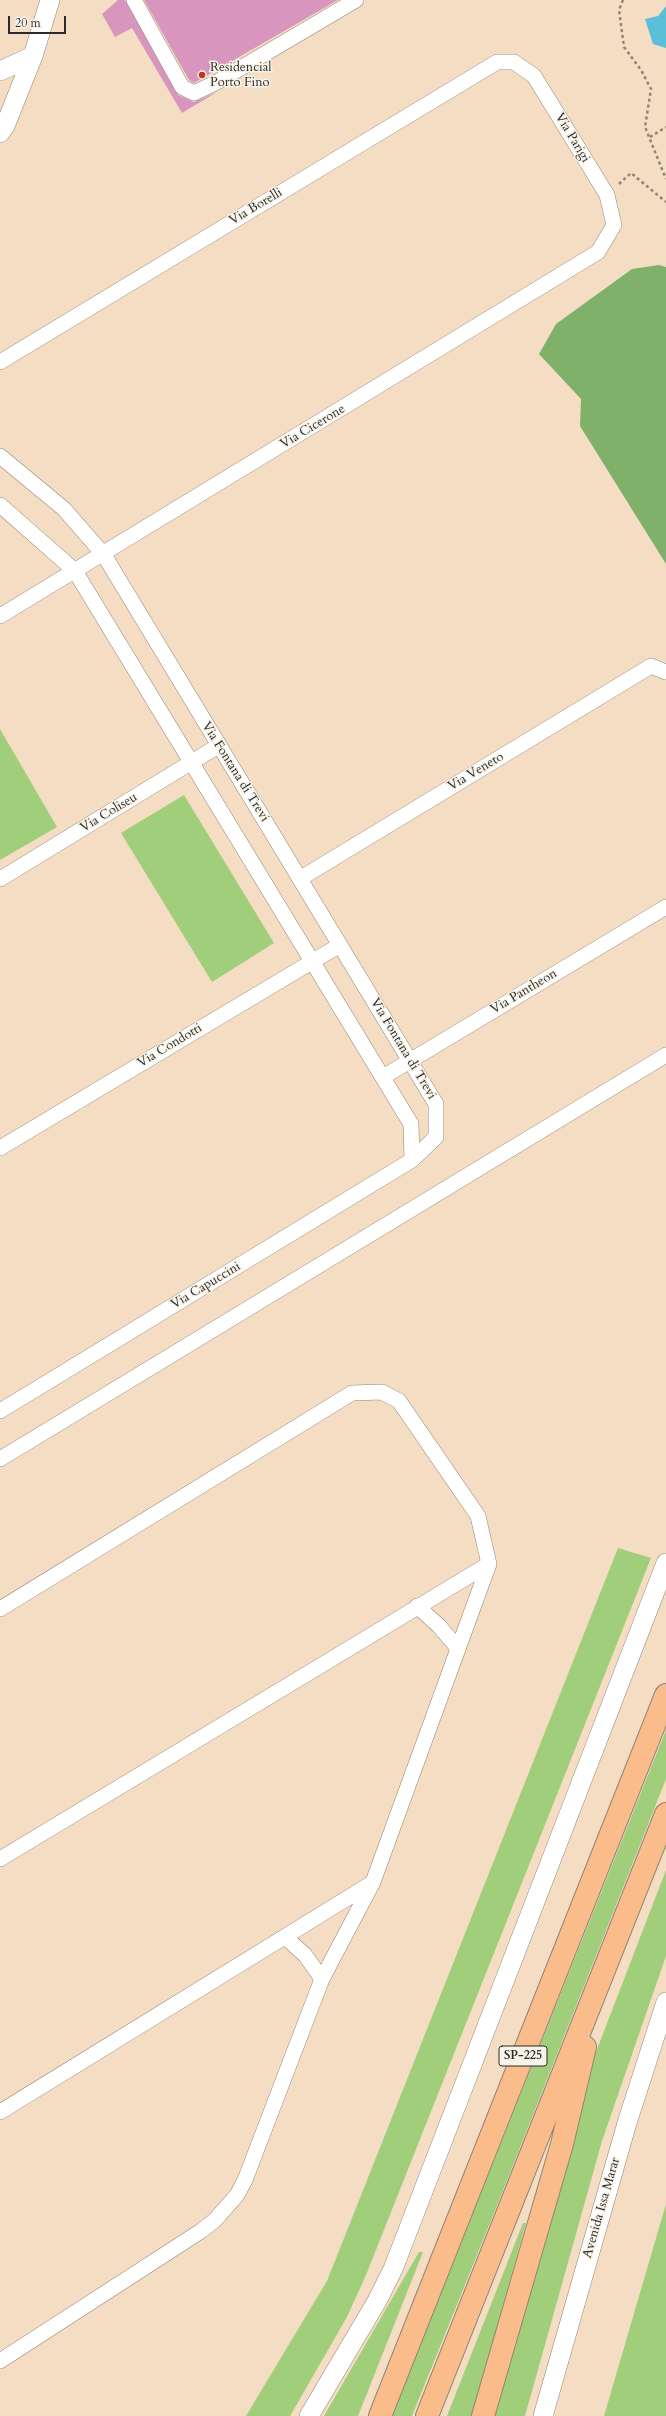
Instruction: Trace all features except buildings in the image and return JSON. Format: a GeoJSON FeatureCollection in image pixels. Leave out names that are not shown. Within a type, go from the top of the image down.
{"type":"FeatureCollection","features":[{"type":"Feature","properties":{"kind":"highway","name":"SP-225"},"geometry":{"type":"LineString","coordinates":[[380,2416],[666,1695]]}},
{"type":"Feature","properties":{"kind":"highway","name":"SP-225"},"geometry":{"type":"LineString","coordinates":[[427,2416],[666,1814]]}},
{"type":"Feature","properties":{"kind":"highway"},"geometry":{"type":"LineString","coordinates":[[483,2416],[562,2144],[603,1975]]}},
{"type":"Feature","properties":{"kind":"street"},"geometry":{"type":"LineString","coordinates":[[0,133],[5,126],[33,56],[50,0]]}},
{"type":"Feature","properties":{"kind":"street"},"geometry":{"type":"LineString","coordinates":[[134,0],[182,87],[194,93],[216,82],[356,0]]}},
{"type":"Feature","properties":{"kind":"street"},"geometry":{"type":"LineString","coordinates":[[0,71],[33,56]]}},
{"type":"Feature","properties":{"kind":"street","name":"Via Borelli"},"geometry":{"type":"LineString","coordinates":[[0,362],[497,62],[514,62]]}},
{"type":"Feature","properties":{"kind":"street","name":"Via Parigi"},"geometry":{"type":"LineString","coordinates":[[514,62],[534,76],[607,194],[614,225]]}},
{"type":"Feature","properties":{"kind":"street","name":"Via Cicerone"},"geometry":{"type":"LineString","coordinates":[[0,616],[104,555],[598,252],[614,225]]}},
{"type":"Feature","properties":{"kind":"street","name":"Via Fontana di Trevi"},"geometry":{"type":"LineString","coordinates":[[0,456],[64,510],[104,555],[218,746],[301,878],[340,945],[412,1060],[436,1104],[436,1137],[412,1160]]}},
{"type":"Feature","properties":{"kind":"street"},"geometry":{"type":"LineString","coordinates":[[0,505],[75,571],[190,764],[313,960],[411,1124],[412,1160]]}},
{"type":"Feature","properties":{"kind":"street","name":"Via Veneto"},"geometry":{"type":"LineString","coordinates":[[301,878],[651,666],[666,672]]}},
{"type":"Feature","properties":{"kind":"street","name":"Via Coliseu"},"geometry":{"type":"LineString","coordinates":[[0,879],[218,746]]}},
{"type":"Feature","properties":{"kind":"street","name":"Via Pantheon"},"geometry":{"type":"LineString","coordinates":[[382,1077],[666,907]]}},
{"type":"Feature","properties":{"kind":"street","name":"Via Condotti"},"geometry":{"type":"LineString","coordinates":[[0,1148],[340,945]]}},
{"type":"Feature","properties":{"kind":"street"},"geometry":{"type":"LineString","coordinates":[[0,1458],[666,1055]]}},
{"type":"Feature","properties":{"kind":"street","name":"Via Capuccini"},"geometry":{"type":"LineString","coordinates":[[0,1412],[412,1160]]}},
{"type":"Feature","properties":{"kind":"street"},"geometry":{"type":"LineString","coordinates":[[0,1609],[352,1394],[382,1392],[399,1400],[478,1516],[489,1564],[457,1647],[373,1882],[322,1979],[245,2180],[227,2208],[201,2231],[0,2361]]}},
{"type":"Feature","properties":{"kind":"street"},"geometry":{"type":"LineString","coordinates":[[309,2416],[377,2301],[392,2269],[666,1563]]}},
{"type":"Feature","properties":{"kind":"street"},"geometry":{"type":"LineString","coordinates":[[0,1859],[417,1606],[489,1564]]}},
{"type":"Feature","properties":{"kind":"street"},"geometry":{"type":"LineString","coordinates":[[417,1606],[439,1626],[457,1647]]}},
{"type":"Feature","properties":{"kind":"street"},"geometry":{"type":"LineString","coordinates":[[0,2112],[373,1882]]}},
{"type":"Feature","properties":{"kind":"street"},"geometry":{"type":"LineString","coordinates":[[285,1937],[305,1955],[322,1979]]}},
{"type":"Feature","properties":{"kind":"street","name":"Avenida Issa Marar"},"geometry":{"type":"LineString","coordinates":[[543,2416],[627,2123],[666,2002]]}},
{"type":"Feature","properties":{"kind":"path"},"geometry":{"type":"LineString","coordinates":[[623,0],[619,10],[624,47],[641,70],[651,89],[645,127],[666,179]]}},
{"type":"Feature","properties":{"kind":"path"},"geometry":{"type":"LineString","coordinates":[[650,137],[666,127]]}},
{"type":"Feature","properties":{"kind":"path"},"geometry":{"type":"LineString","coordinates":[[607,194],[631,173],[666,202]]}},
{"type":"Feature","properties":{"kind":"green space"},"geometry":{"type":"Polygon","coordinates":[[[659,265],[666,267],[666,564],[580,426],[581,399],[539,354],[556,324],[632,269],[659,265]]]}},
{"type":"Feature","properties":{"kind":"green space"},"geometry":{"type":"Polygon","coordinates":[[[0,729],[57,827],[0,860],[0,729]]]}},
{"type":"Feature","properties":{"kind":"green space"},"geometry":{"type":"Polygon","coordinates":[[[184,795],[274,943],[212,982],[121,833],[184,795]]]}},
{"type":"Feature","properties":{"kind":"green space"},"geometry":{"type":"Polygon","coordinates":[[[618,1548],[651,1558],[366,2275],[347,2317],[290,2416],[246,2416],[327,2281],[618,1548]]]}},
{"type":"Feature","properties":{"kind":"green space"},"geometry":{"type":"Polygon","coordinates":[[[666,1730],[666,1779],[500,2198],[412,2416],[392,2416],[666,1730]]]}},
{"type":"Feature","properties":{"kind":"green space"},"geometry":{"type":"Polygon","coordinates":[[[666,1870],[666,1956],[602,2141],[525,2416],[495,2416],[586,2078],[666,1870]]]}},
{"type":"Feature","properties":{"kind":"green space"},"geometry":{"type":"Polygon","coordinates":[[[666,2204],[666,2416],[604,2416],[666,2204]]]}},
{"type":"Feature","properties":{"kind":"green space"},"geometry":{"type":"Polygon","coordinates":[[[523,2223],[526,2223],[472,2416],[447,2416],[523,2223]]]}},
{"type":"Feature","properties":{"kind":"green space"},"geometry":{"type":"Polygon","coordinates":[[[419,2252],[423,2252],[358,2416],[324,2416],[419,2252]]]}},
{"type":"Feature","properties":{"kind":"water"},"geometry":{"type":"Polygon","coordinates":[[[666,6],[666,48],[653,44],[645,19],[658,16],[666,6]]]}},
{"type":"Feature","properties":{"kind":"place","name":"Residencial Porto Fino"},"geometry":{"type":"Point","coordinates":[202,75]}}]}
